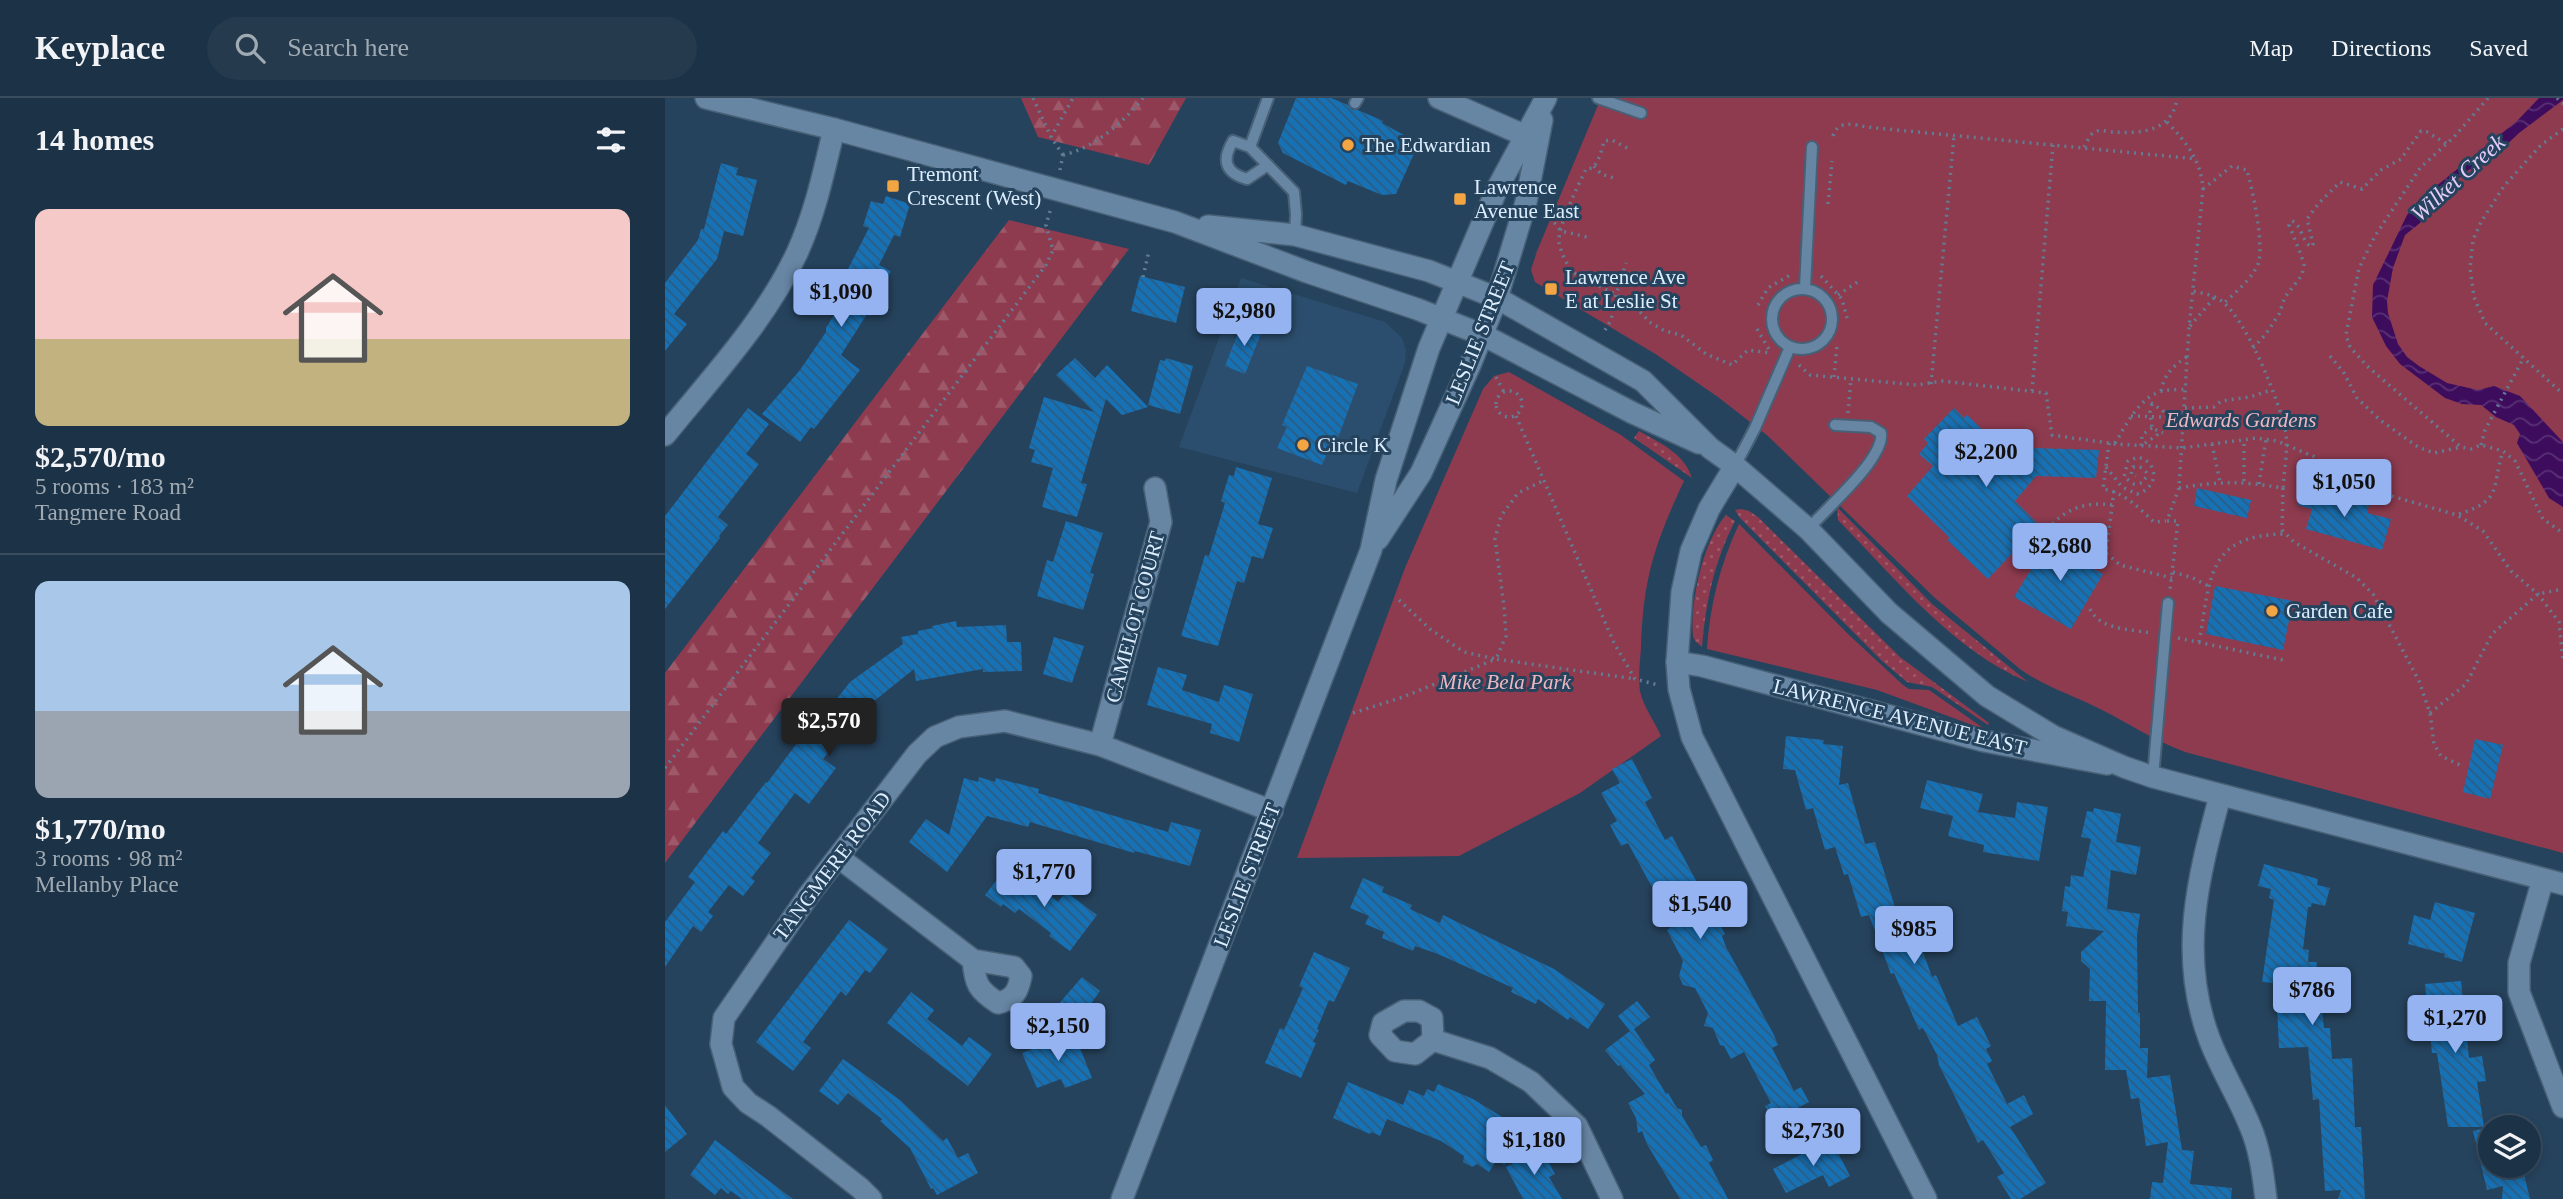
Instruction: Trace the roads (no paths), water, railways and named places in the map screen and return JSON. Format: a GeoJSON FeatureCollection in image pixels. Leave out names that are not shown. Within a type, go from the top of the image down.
{"type":"FeatureCollection","features":[{"type":"Feature","properties":{"kind":"street","name":"LAWRENCE AVENUE EAST"},"geometry":{"type":"LineString","coordinates":[[706,98],[834,129],[1175,222],[1483,335],[1633,413],[1710,448]]}},
{"type":"Feature","properties":{"kind":"street"},"geometry":{"type":"LineString","coordinates":[[1439,98],[1526,136]]}},
{"type":"Feature","properties":{"kind":"street","name":"LESLIE STREET"},"geometry":{"type":"LineString","coordinates":[[1122,1199],[1371,550],[1386,481],[1429,348],[1497,189],[1546,99]]}},
{"type":"Feature","properties":{"kind":"street","name":"LESLIE STREET"},"geometry":{"type":"LineString","coordinates":[[1371,550],[1421,473],[1483,335],[1526,202],[1546,99]]}},
{"type":"Feature","properties":{"kind":"street"},"geometry":{"type":"LineString","coordinates":[[665,435],[758,320],[796,254],[814,205],[834,129]]}},
{"type":"Feature","properties":{"kind":"street","name":"LAWRENCE AVENUE EAST"},"geometry":{"type":"LineString","coordinates":[[1175,222],[1295,235],[1457,281],[1497,298],[1643,381],[1710,448],[1808,529],[1889,613],[1987,696],[2053,736],[2153,777],[2553,881]]}},
{"type":"Feature","properties":{"kind":"street"},"geometry":{"type":"LineString","coordinates":[[1735,466],[1709,509],[1691,551],[1682,592],[1677,662],[1679,689],[1692,737],[1904,1152],[1920,1197]]}},
{"type":"Feature","properties":{"kind":"street","name":"CAMELOT COURT"},"geometry":{"type":"LineString","coordinates":[[1100,745],[1161,522],[1155,488]]}},
{"type":"Feature","properties":{"kind":"street","name":"LAWRENCE AVENUE EAST"},"geometry":{"type":"LineString","coordinates":[[1677,662],[1702,666],[1984,741],[2125,767]]}},
{"type":"Feature","properties":{"kind":"street","name":"TANGMERE ROAD"},"geometry":{"type":"LineString","coordinates":[[871,1199],[748,1103],[733,1087],[721,1044],[724,1018],[838,857],[902,773],[935,737],[959,727],[1005,721],[1100,745],[1272,811]]}},
{"type":"Feature","properties":{"kind":"street"},"geometry":{"type":"LineString","coordinates":[[2220,796],[2193,910],[2193,970],[2209,1037],[2251,1127],[2261,1161],[2266,1199]]}},
{"type":"Feature","properties":{"kind":"street"},"geometry":{"type":"LineString","coordinates":[[838,857],[972,960]]}},
{"type":"Feature","properties":{"kind":"street"},"geometry":{"type":"LineString","coordinates":[[2553,881],[2519,963],[2519,992],[2563,1107]]}},
{"type":"Feature","properties":{"kind":"street"},"geometry":{"type":"LineString","coordinates":[[1433,1040],[1490,1058],[1531,1082],[1577,1126],[1612,1199]]}},
{"type":"Feature","properties":{"kind":"lane"},"geometry":{"type":"LineString","coordinates":[[1250,147],[1268,98]]}},
{"type":"Feature","properties":{"kind":"lane"},"geometry":{"type":"LineString","coordinates":[[1598,98],[1641,113]]}},
{"type":"Feature","properties":{"kind":"lane"},"geometry":{"type":"LineString","coordinates":[[1268,165],[1247,179],[1234,175],[1226,163],[1227,150],[1233,141],[1250,147],[1268,165],[1294,192],[1295,235]]}},
{"type":"Feature","properties":{"kind":"lane"},"geometry":{"type":"LineString","coordinates":[[1805,288],[1812,147]]}},
{"type":"Feature","properties":{"kind":"lane"},"geometry":{"type":"LineString","coordinates":[[1805,288],[1822,296],[1831,312],[1829,330],[1820,343],[1805,349],[1790,347],[1776,335],[1772,326],[1773,307],[1778,299],[1786,293],[1805,288]]}},
{"type":"Feature","properties":{"kind":"lane"},"geometry":{"type":"LineString","coordinates":[[1735,466],[1755,428],[1790,347]]}},
{"type":"Feature","properties":{"kind":"lane"},"geometry":{"type":"LineString","coordinates":[[1808,529],[1867,467],[1880,446],[1882,436],[1879,431],[1871,427],[1841,425]]}},
{"type":"Feature","properties":{"kind":"lane"},"geometry":{"type":"LineString","coordinates":[[2153,777],[2168,603]]}},
{"type":"Feature","properties":{"kind":"water","name":"Wilket Creek"},"geometry":{"type":"Polygon","coordinates":[[[2539,98],[2563,100],[2519,133],[2499,152],[2467,171],[2438,196],[2420,223],[2405,235],[2393,268],[2387,301],[2398,344],[2407,357],[2447,383],[2478,390],[2494,386],[2520,396],[2563,442],[2563,507],[2549,498],[2517,443],[2520,434],[2514,425],[2496,417],[2481,405],[2462,404],[2445,398],[2400,364],[2386,346],[2372,317],[2373,285],[2407,215],[2419,200],[2517,121],[2539,98]]]}},
{"type":"Feature","properties":{"kind":"place","name":"The Edwardian"},"geometry":{"type":"Point","coordinates":[1348,145]}},
{"type":"Feature","properties":{"kind":"place","name":"Tremont Crescent (West)"},"geometry":{"type":"Point","coordinates":[893,186]}},
{"type":"Feature","properties":{"kind":"place","name":"Lawrence Avenue East"},"geometry":{"type":"Point","coordinates":[1460,199]}},
{"type":"Feature","properties":{"kind":"place","name":"Lawrence Ave E at Leslie St"},"geometry":{"type":"Point","coordinates":[1551,289]}},
{"type":"Feature","properties":{"kind":"place","name":"Circle K"},"geometry":{"type":"Point","coordinates":[1303,445]}},
{"type":"Feature","properties":{"kind":"place","name":"Garden Cafe"},"geometry":{"type":"Point","coordinates":[2272,611]}},
{"type":"Feature","properties":{"kind":"park label","name":"Edwards Gardens"},"geometry":{"type":"Point","coordinates":[2241,420]}},
{"type":"Feature","properties":{"kind":"park label","name":"Mike Bela Park"},"geometry":{"type":"Point","coordinates":[1505,682]}}]}
